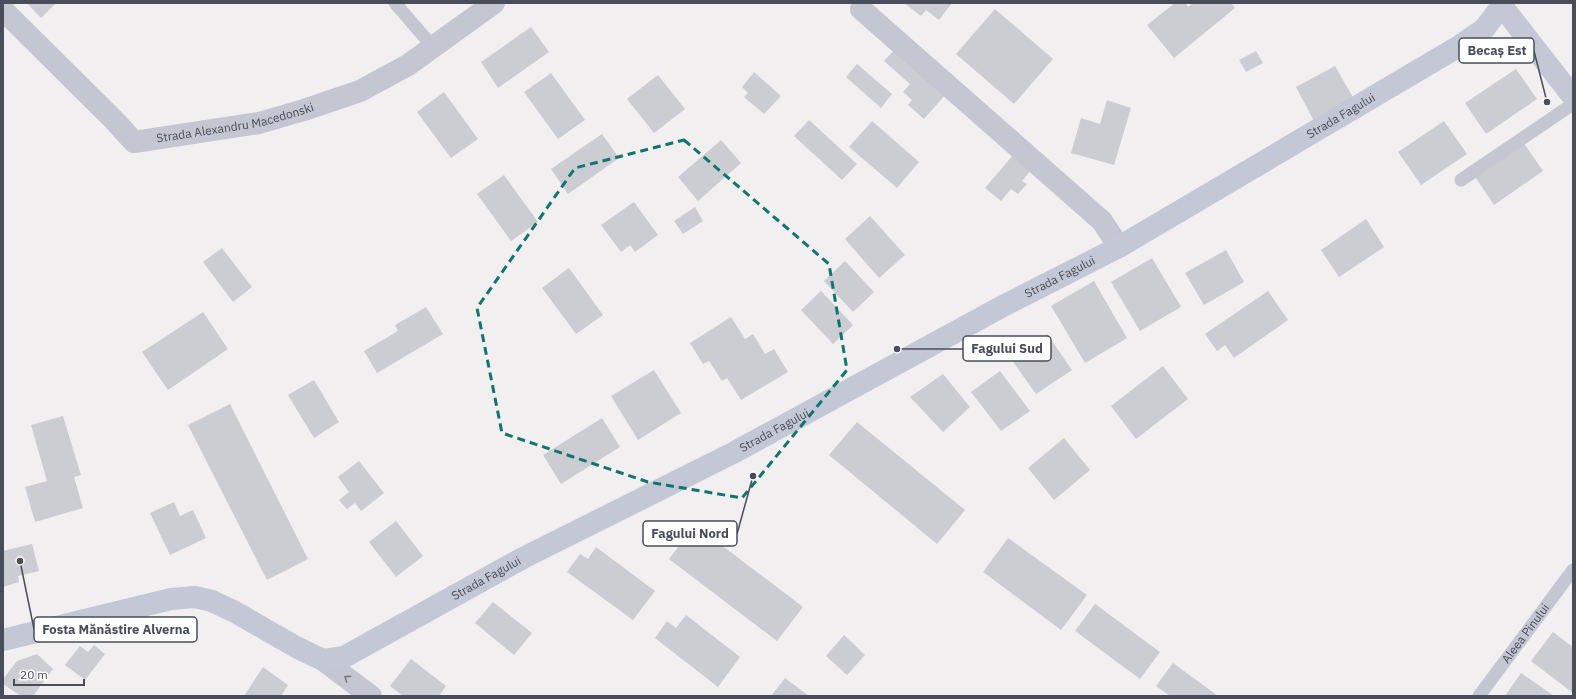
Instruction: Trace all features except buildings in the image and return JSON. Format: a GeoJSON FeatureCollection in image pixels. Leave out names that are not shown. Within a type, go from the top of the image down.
{"type":"FeatureCollection","features":[{"type":"Feature","properties":{"kind":"street","name":"Strada Alexandru Macedonski"},"geometry":{"type":"LineString","coordinates":[[3,10],[114,120],[134,142],[259,123],[360,91],[408,65],[494,3]]}},
{"type":"Feature","properties":{"kind":"street"},"geometry":{"type":"LineString","coordinates":[[1502,4],[1573,97]]}},
{"type":"Feature","properties":{"kind":"street","name":"Strada Fagului"},"geometry":{"type":"LineString","coordinates":[[323,660],[344,657],[522,558],[738,450],[1003,306],[1119,247],[1456,48],[1484,29],[1502,4]]}},
{"type":"Feature","properties":{"kind":"street"},"geometry":{"type":"LineString","coordinates":[[861,9],[1102,220],[1119,247]]}},
{"type":"Feature","properties":{"kind":"street"},"geometry":{"type":"LineString","coordinates":[[3,640],[171,598],[195,597],[212,601],[235,612],[296,647],[323,660],[370,696]]}},
{"type":"Feature","properties":{"kind":"lane"},"geometry":{"type":"LineString","coordinates":[[395,3],[433,47]]}},
{"type":"Feature","properties":{"kind":"lane"},"geometry":{"type":"LineString","coordinates":[[1461,180],[1573,104]]}},
{"type":"Feature","properties":{"kind":"lane","name":"Aleea Pinului"},"geometry":{"type":"LineString","coordinates":[[1479,696],[1573,570]]}},
{"type":"Feature","properties":{"kind":"highlighted area"},"geometry":{"type":"Polygon","coordinates":[[[684,140],[829,264],[847,370],[742,498],[648,482],[502,433],[477,308],[575,168],[684,140]]]}},
{"type":"Feature","properties":{"kind":"place","name":"Becaș Est"},"geometry":{"type":"Point","coordinates":[1547,102]}},
{"type":"Feature","properties":{"kind":"place","name":"Fagului Sud"},"geometry":{"type":"Point","coordinates":[897,349]}},
{"type":"Feature","properties":{"kind":"place","name":"Fagului Nord"},"geometry":{"type":"Point","coordinates":[753,476]}},
{"type":"Feature","properties":{"kind":"place","name":"Fosta Mănăstire Alverna"},"geometry":{"type":"Point","coordinates":[20,561]}}]}
